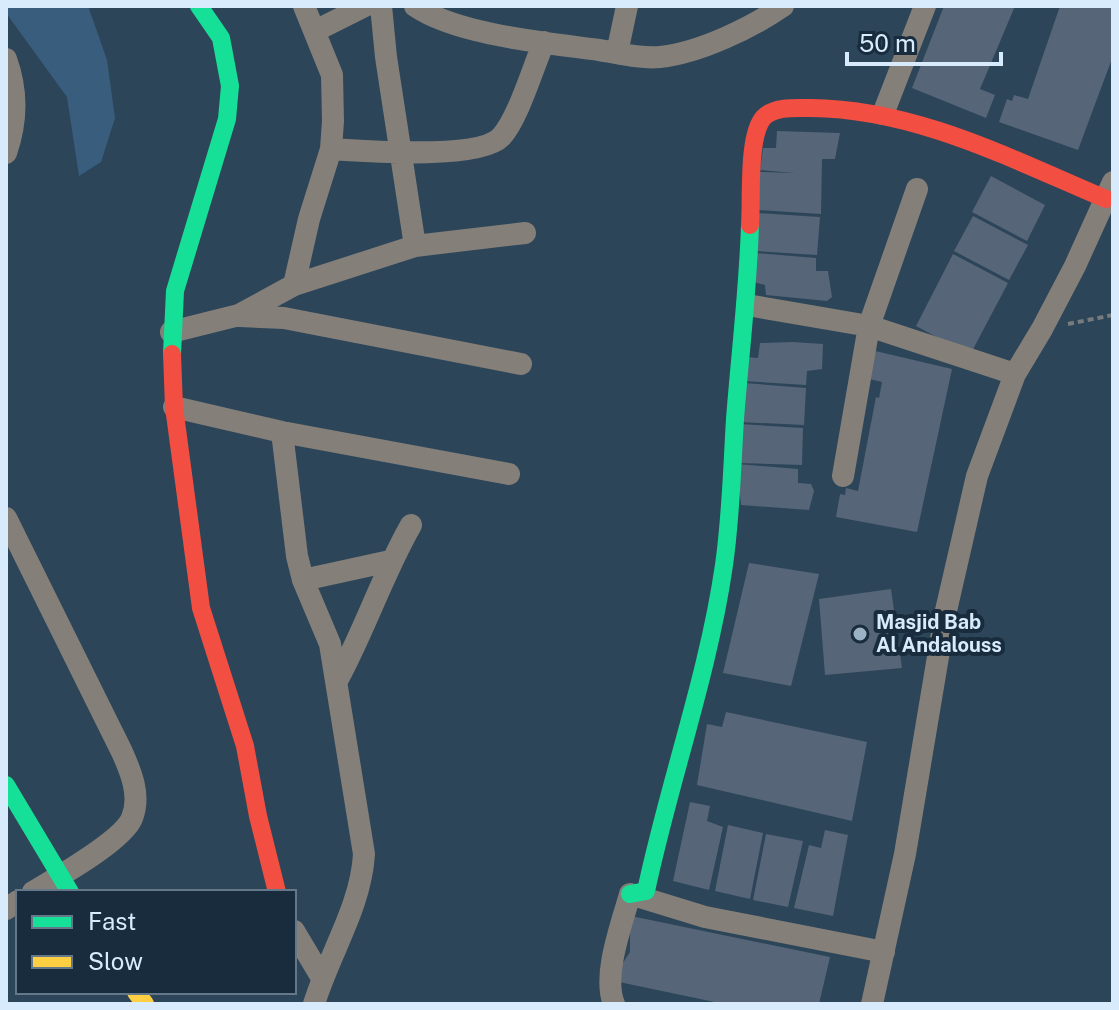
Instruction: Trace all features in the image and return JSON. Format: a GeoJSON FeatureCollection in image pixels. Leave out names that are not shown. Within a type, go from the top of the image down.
{"type":"FeatureCollection","features":[{"type":"Feature","properties":{"kind":"street"},"geometry":{"type":"LineString","coordinates":[[294,285],[309,219],[331,149],[334,97],[332,75],[304,6]]}},
{"type":"Feature","properties":{"kind":"street"},"geometry":{"type":"LineString","coordinates":[[315,31],[365,6]]}},
{"type":"Feature","properties":{"kind":"street"},"geometry":{"type":"LineString","coordinates":[[381,6],[415,246]]}},
{"type":"Feature","properties":{"kind":"street"},"geometry":{"type":"LineString","coordinates":[[415,6],[458,24],[544,42],[658,57],[689,50],[740,31],[783,6]]}},
{"type":"Feature","properties":{"kind":"street"},"geometry":{"type":"LineString","coordinates":[[617,53],[627,6]]}},
{"type":"Feature","properties":{"kind":"street"},"geometry":{"type":"LineString","coordinates":[[740,31],[743,6]]}},
{"type":"Feature","properties":{"kind":"street"},"geometry":{"type":"LineString","coordinates":[[883,114],[925,6]]}},
{"type":"Feature","properties":{"kind":"street"},"geometry":{"type":"LineString","coordinates":[[201,7],[221,38],[230,86],[227,119],[175,291],[171,332],[174,407],[201,608],[245,746],[276,890]]}},
{"type":"Feature","properties":{"kind":"street"},"geometry":{"type":"LineString","coordinates":[[331,149],[400,153],[464,149],[496,141],[510,123],[544,42]]}},
{"type":"Feature","properties":{"kind":"street"},"geometry":{"type":"LineString","coordinates":[[6,59],[14,94],[13,125],[6,153]]}},
{"type":"Feature","properties":{"kind":"street"},"geometry":{"type":"LineString","coordinates":[[630,894],[646,891],[657,838],[673,788],[703,667],[724,565],[741,345],[747,305],[754,142],[759,122],[771,112],[798,108],[839,108],[883,114],[1109,190],[1075,266],[1015,374],[977,476],[945,615],[921,771],[872,1004]]}},
{"type":"Feature","properties":{"kind":"street"},"geometry":{"type":"LineString","coordinates":[[843,476],[869,326],[917,189]]}},
{"type":"Feature","properties":{"kind":"street"},"geometry":{"type":"LineString","coordinates":[[171,332],[239,315],[294,285],[415,246],[525,233]]}},
{"type":"Feature","properties":{"kind":"street"},"geometry":{"type":"LineString","coordinates":[[747,305],[869,326],[1015,374]]}},
{"type":"Feature","properties":{"kind":"street"},"geometry":{"type":"LineString","coordinates":[[239,315],[284,318],[521,364]]}},
{"type":"Feature","properties":{"kind":"street"},"geometry":{"type":"LineString","coordinates":[[174,407],[282,432],[509,474]]}},
{"type":"Feature","properties":{"kind":"street"},"geometry":{"type":"LineString","coordinates":[[282,432],[292,532],[303,580],[330,644],[338,679],[364,865],[358,893],[314,1004]]}},
{"type":"Feature","properties":{"kind":"street"},"geometry":{"type":"LineString","coordinates":[[6,518],[122,752],[132,774],[136,795],[132,818],[118,837],[65,884],[41,890]]}},
{"type":"Feature","properties":{"kind":"street"},"geometry":{"type":"LineString","coordinates":[[338,679],[366,624],[390,561],[411,525]]}},
{"type":"Feature","properties":{"kind":"street"},"geometry":{"type":"LineString","coordinates":[[303,580],[390,561]]}},
{"type":"Feature","properties":{"kind":"street"},"geometry":{"type":"LineString","coordinates":[[6,785],[65,884]]}},
{"type":"Feature","properties":{"kind":"street"},"geometry":{"type":"LineString","coordinates":[[630,894],[705,917],[884,952]]}},
{"type":"Feature","properties":{"kind":"street"},"geometry":{"type":"LineString","coordinates":[[614,1004],[610,991],[613,958],[630,894]]}},
{"type":"Feature","properties":{"kind":"street"},"geometry":{"type":"LineString","coordinates":[[296,934],[322,978]]}},
{"type":"Feature","properties":{"kind":"path"},"geometry":{"type":"LineString","coordinates":[[1042,329],[1113,315]]}},
{"type":"Feature","properties":{"kind":"shaded area"},"geometry":{"type":"Polygon","coordinates":[[[6,6],[88,6],[107,60],[115,118],[101,162],[79,176],[67,97],[6,13],[6,6]]]}},
{"type":"Feature","properties":{"kind":"building"},"geometry":{"type":"Polygon","coordinates":[[[944,6],[1015,6],[980,89],[995,95],[986,118],[912,88],[944,6]]]}},
{"type":"Feature","properties":{"kind":"building"},"geometry":{"type":"Polygon","coordinates":[[[1060,6],[1113,6],[1113,56],[1078,150],[999,122],[1007,99],[1012,101],[1014,95],[1028,99],[1060,6]]]}},
{"type":"Feature","properties":{"kind":"building"},"geometry":{"type":"Polygon","coordinates":[[[777,131],[840,133],[835,159],[822,159],[821,214],[758,210],[760,172],[795,173],[760,170],[763,148],[776,148],[777,131]]]}},
{"type":"Feature","properties":{"kind":"building"},"geometry":{"type":"Polygon","coordinates":[[[991,176],[1045,205],[1027,241],[972,212],[991,176]]]}},
{"type":"Feature","properties":{"kind":"building"},"geometry":{"type":"Polygon","coordinates":[[[758,213],[820,217],[817,255],[755,251],[758,213]]]}},
{"type":"Feature","properties":{"kind":"building"},"geometry":{"type":"Polygon","coordinates":[[[973,216],[1028,245],[1009,280],[954,251],[973,216]]]}},
{"type":"Feature","properties":{"kind":"building"},"geometry":{"type":"Polygon","coordinates":[[[756,253],[816,258],[816,271],[828,271],[832,297],[827,301],[766,295],[765,285],[753,282],[756,253]]]}},
{"type":"Feature","properties":{"kind":"building"},"geometry":{"type":"Polygon","coordinates":[[[953,254],[1008,283],[970,355],[916,326],[953,254]]]}},
{"type":"Feature","properties":{"kind":"building"},"geometry":{"type":"Polygon","coordinates":[[[760,343],[823,344],[822,369],[807,371],[806,385],[743,381],[745,357],[758,358],[760,343]]]}},
{"type":"Feature","properties":{"kind":"building"},"geometry":{"type":"Polygon","coordinates":[[[871,350],[952,369],[917,532],[836,517],[840,494],[845,495],[846,488],[858,491],[876,397],[879,398],[882,382],[869,379],[871,350]]]}},
{"type":"Feature","properties":{"kind":"building"},"geometry":{"type":"Polygon","coordinates":[[[744,383],[806,388],[804,425],[740,422],[744,383]]]}},
{"type":"Feature","properties":{"kind":"building"},"geometry":{"type":"Polygon","coordinates":[[[740,424],[803,428],[802,465],[738,463],[740,424]]]}},
{"type":"Feature","properties":{"kind":"building"},"geometry":{"type":"Polygon","coordinates":[[[737,464],[798,469],[798,483],[811,484],[814,491],[809,510],[741,505],[737,464]]]}},
{"type":"Feature","properties":{"kind":"building"},"geometry":{"type":"Polygon","coordinates":[[[749,563],[819,574],[791,686],[723,673],[749,563]]]}},
{"type":"Feature","properties":{"kind":"building","name":"Masjid Bab Al Andalouss"},"geometry":{"type":"Polygon","coordinates":[[[891,589],[902,668],[825,675],[819,599],[891,589]]]}},
{"type":"Feature","properties":{"kind":"building"},"geometry":{"type":"Polygon","coordinates":[[[726,712],[867,742],[852,821],[697,785],[707,724],[722,727],[726,712]]]}},
{"type":"Feature","properties":{"kind":"building"},"geometry":{"type":"Polygon","coordinates":[[[690,802],[710,806],[707,821],[723,827],[709,890],[673,881],[690,802]]]}},
{"type":"Feature","properties":{"kind":"building"},"geometry":{"type":"Polygon","coordinates":[[[728,825],[763,833],[750,899],[715,891],[728,825]]]}},
{"type":"Feature","properties":{"kind":"building"},"geometry":{"type":"Polygon","coordinates":[[[825,830],[848,835],[833,916],[794,908],[809,845],[821,848],[825,830]]]}},
{"type":"Feature","properties":{"kind":"building"},"geometry":{"type":"Polygon","coordinates":[[[766,834],[803,841],[788,907],[753,900],[766,834]]]}},
{"type":"Feature","properties":{"kind":"building"},"geometry":{"type":"Polygon","coordinates":[[[631,916],[830,957],[819,1004],[724,1004],[619,982],[619,969],[630,952],[628,928],[631,916]]]}},
{"type":"Feature","properties":{"kind":"traffic: fast"},"geometry":{"type":"LineString","coordinates":[[172,354],[175,291],[227,119],[230,86],[221,38],[199,6]]}},
{"type":"Feature","properties":{"kind":"traffic: fast"},"geometry":{"type":"LineString","coordinates":[[630,894],[646,891],[717,606],[728,529],[750,225]]}},
{"type":"Feature","properties":{"kind":"traffic: fast"},"geometry":{"type":"LineString","coordinates":[[6,785],[69,890]]}},
{"type":"Feature","properties":{"kind":"traffic: slow"},"geometry":{"type":"LineString","coordinates":[[138,994],[145,1004]]}},
{"type":"Feature","properties":{"kind":"traffic: jam"},"geometry":{"type":"LineString","coordinates":[[750,225],[755,138],[764,117],[786,108],[850,111],[925,127],[999,153],[1106,199]]}},
{"type":"Feature","properties":{"kind":"traffic: jam"},"geometry":{"type":"LineString","coordinates":[[172,354],[174,407],[201,608],[245,746],[276,890]]}},
{"type":"Feature","properties":{"kind":"place","name":"Masjid Bab Al Andalouss"},"geometry":{"type":"Point","coordinates":[860,634]}}]}
